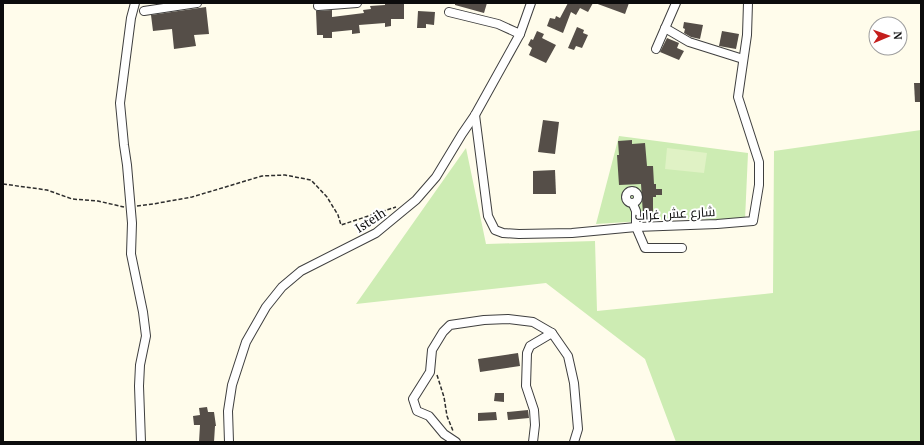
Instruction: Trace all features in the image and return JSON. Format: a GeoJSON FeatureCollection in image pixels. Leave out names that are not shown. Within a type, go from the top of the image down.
{"type":"FeatureCollection","features":[{"type":"Feature","properties":{"kind":"street"},"geometry":{"type":"LineString","coordinates":[[135,3],[131,18],[120,103],[132,223],[131,254],[143,312],[146,336],[140,365],[139,379],[141,442]]}},
{"type":"Feature","properties":{"kind":"street"},"geometry":{"type":"LineString","coordinates":[[144,10],[197,3]]}},
{"type":"Feature","properties":{"kind":"street"},"geometry":{"type":"LineString","coordinates":[[318,6],[356,3]]}},
{"type":"Feature","properties":{"kind":"street","name":"Isteih"},"geometry":{"type":"LineString","coordinates":[[229,442],[228,411],[232,385],[246,342],[266,308],[282,287],[301,271],[376,233],[416,200],[436,177],[475,115],[520,34],[531,3]]}},
{"type":"Feature","properties":{"kind":"street"},"geometry":{"type":"LineString","coordinates":[[656,49],[676,3]]}},
{"type":"Feature","properties":{"kind":"street","name":"شارع عش غراب"},"geometry":{"type":"LineString","coordinates":[[475,115],[488,216],[495,230],[503,233],[519,234],[572,233],[636,227],[753,221],[759,185],[759,162],[738,97],[747,35],[748,3]]}},
{"type":"Feature","properties":{"kind":"street"},"geometry":{"type":"LineString","coordinates":[[449,12],[498,24],[520,34]]}},
{"type":"Feature","properties":{"kind":"street"},"geometry":{"type":"LineString","coordinates":[[665,28],[689,42],[743,59]]}},
{"type":"Feature","properties":{"kind":"street"},"geometry":{"type":"LineString","coordinates":[[633,204],[636,212],[636,227],[645,248],[682,248]]}},
{"type":"Feature","properties":{"kind":"street"},"geometry":{"type":"LineString","coordinates":[[455,439],[444,434],[429,416],[417,411],[413,399],[430,372],[432,350],[443,332],[450,325],[484,320],[508,319],[533,322],[552,333],[568,356],[574,383],[578,429],[574,442]]}},
{"type":"Feature","properties":{"kind":"street"},"geometry":{"type":"LineString","coordinates":[[533,442],[535,425],[534,410],[526,386],[527,353],[530,346],[552,333]]}},
{"type":"Feature","properties":{"kind":"path"},"geometry":{"type":"LineString","coordinates":[[3,184],[47,190],[72,199],[98,201],[130,209],[140,205],[192,197],[262,176],[285,175],[311,180],[327,197],[342,225],[401,205]]}},
{"type":"Feature","properties":{"kind":"path"},"geometry":{"type":"LineString","coordinates":[[437,374],[444,396],[447,416],[455,439]]}},
{"type":"Feature","properties":{"kind":"green space"},"geometry":{"type":"Polygon","coordinates":[[[921,130],[921,442],[676,442],[645,359],[546,283],[356,304],[466,148],[486,244],[595,241],[597,311],[773,293],[774,151],[921,130]]]}},
{"type":"Feature","properties":{"kind":"green space"},"geometry":{"type":"Polygon","coordinates":[[[619,136],[748,153],[745,220],[673,219],[596,224],[619,136]]]}},
{"type":"Feature","properties":{"kind":"green space"},"geometry":{"type":"Polygon","coordinates":[[[667,148],[707,153],[704,173],[665,169],[667,148]]]}},
{"type":"Feature","properties":{"kind":"building"},"geometry":{"type":"Polygon","coordinates":[[[385,3],[404,3],[404,19],[391,19],[391,26],[385,27],[385,23],[359,25],[360,33],[352,34],[352,30],[332,32],[332,38],[323,38],[323,35],[317,35],[316,11],[332,10],[332,17],[364,13],[363,10],[371,9],[370,6],[385,5],[385,3]]]}},
{"type":"Feature","properties":{"kind":"building"},"geometry":{"type":"Polygon","coordinates":[[[455,3],[487,3],[484,13],[455,5],[455,3]]]}},
{"type":"Feature","properties":{"kind":"building"},"geometry":{"type":"Polygon","coordinates":[[[568,3],[593,3],[588,12],[580,8],[576,15],[571,12],[563,33],[547,26],[550,18],[555,19],[556,16],[560,18],[568,3]]]}},
{"type":"Feature","properties":{"kind":"building"},"geometry":{"type":"Polygon","coordinates":[[[595,3],[629,3],[625,14],[595,3]]]}},
{"type":"Feature","properties":{"kind":"building"},"geometry":{"type":"Polygon","coordinates":[[[206,7],[209,34],[194,35],[196,46],[174,49],[172,29],[153,31],[151,15],[206,7]]]}},
{"type":"Feature","properties":{"kind":"building"},"geometry":{"type":"Polygon","coordinates":[[[418,11],[435,12],[434,25],[426,24],[426,28],[417,28],[418,11]]]}},
{"type":"Feature","properties":{"kind":"building"},"geometry":{"type":"Polygon","coordinates":[[[684,22],[703,25],[700,39],[691,37],[684,33],[684,22]]]}},
{"type":"Feature","properties":{"kind":"building"},"geometry":{"type":"Polygon","coordinates":[[[577,27],[584,30],[583,33],[588,35],[582,48],[576,46],[574,50],[568,48],[577,27]]]}},
{"type":"Feature","properties":{"kind":"building"},"geometry":{"type":"Polygon","coordinates":[[[537,31],[544,34],[542,38],[556,45],[546,63],[529,55],[532,48],[528,45],[531,39],[533,40],[537,31]]]}},
{"type":"Feature","properties":{"kind":"building"},"geometry":{"type":"Polygon","coordinates":[[[722,31],[739,34],[736,49],[719,46],[722,31]]]}},
{"type":"Feature","properties":{"kind":"building"},"geometry":{"type":"Polygon","coordinates":[[[667,38],[679,43],[677,48],[684,51],[679,60],[660,52],[667,38]]]}},
{"type":"Feature","properties":{"kind":"building"},"geometry":{"type":"Polygon","coordinates":[[[914,83],[921,83],[921,102],[915,102],[914,83]]]}},
{"type":"Feature","properties":{"kind":"building"},"geometry":{"type":"Polygon","coordinates":[[[543,120],[559,122],[555,154],[538,152],[543,120]]]}},
{"type":"Feature","properties":{"kind":"building"},"geometry":{"type":"Polygon","coordinates":[[[632,140],[632,144],[645,143],[647,166],[653,166],[654,184],[656,184],[656,189],[662,189],[662,195],[656,195],[656,197],[653,197],[653,213],[643,214],[641,184],[619,185],[617,155],[619,155],[618,141],[632,140]]]}},
{"type":"Feature","properties":{"kind":"building"},"geometry":{"type":"Polygon","coordinates":[[[555,170],[556,194],[533,194],[533,171],[555,170]]]}},
{"type":"Feature","properties":{"kind":"building"},"geometry":{"type":"Polygon","coordinates":[[[518,353],[520,366],[480,372],[478,359],[518,353]]]}},
{"type":"Feature","properties":{"kind":"building"},"geometry":{"type":"Polygon","coordinates":[[[495,393],[504,393],[504,402],[494,401],[495,393]]]}},
{"type":"Feature","properties":{"kind":"building"},"geometry":{"type":"Polygon","coordinates":[[[207,407],[208,412],[214,412],[216,426],[214,442],[199,442],[200,425],[194,425],[193,416],[200,415],[199,408],[207,407]]]}},
{"type":"Feature","properties":{"kind":"building"},"geometry":{"type":"Polygon","coordinates":[[[528,410],[529,418],[508,420],[507,412],[528,410]]]}},
{"type":"Feature","properties":{"kind":"building"},"geometry":{"type":"Polygon","coordinates":[[[496,412],[497,420],[478,421],[478,413],[496,412]]]}}]}
